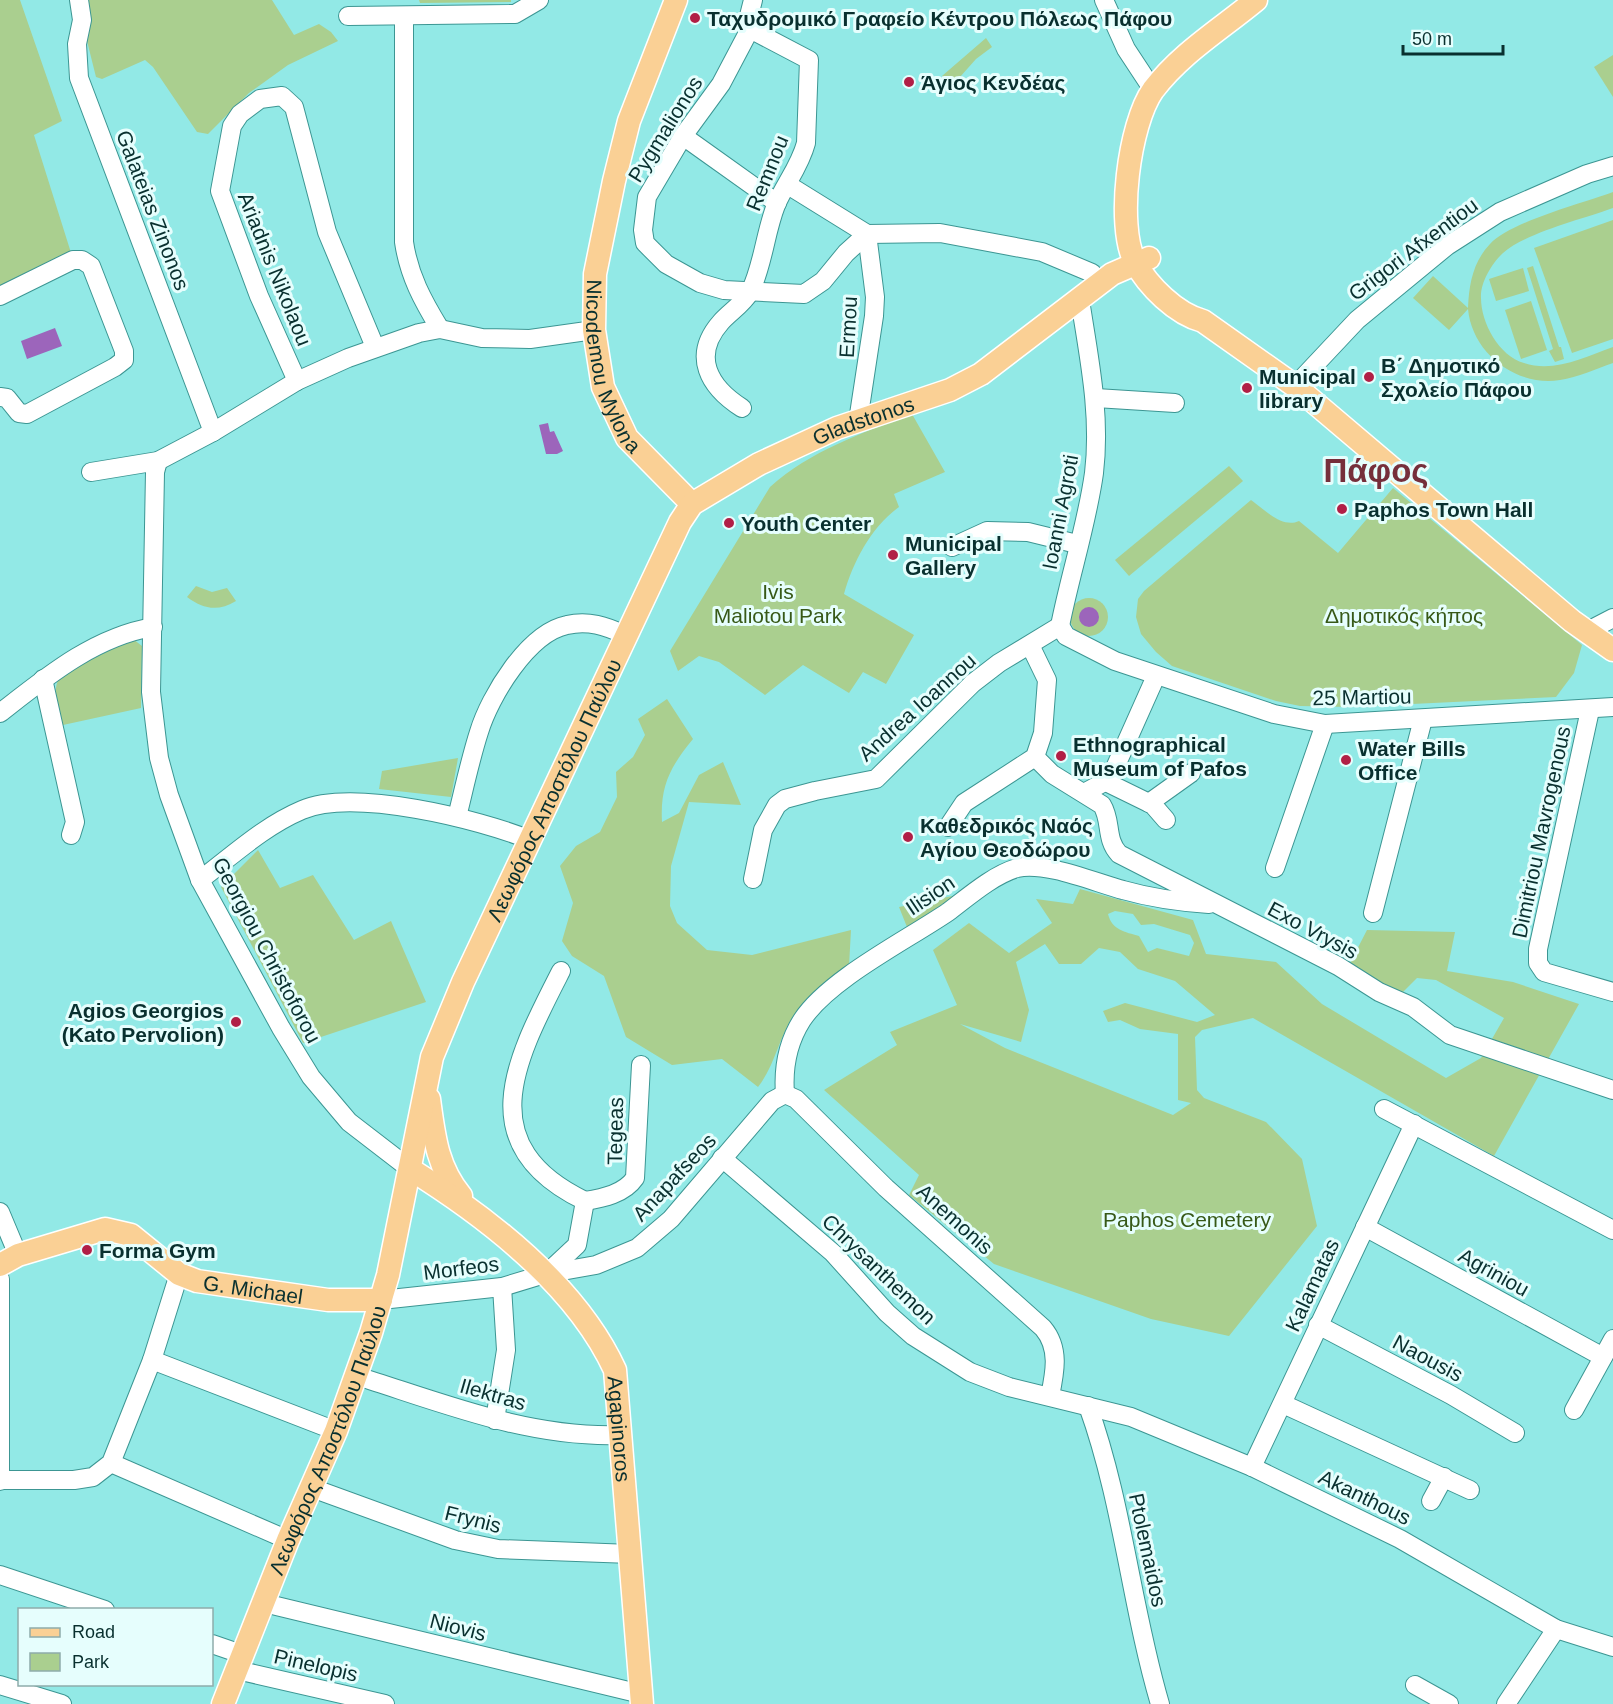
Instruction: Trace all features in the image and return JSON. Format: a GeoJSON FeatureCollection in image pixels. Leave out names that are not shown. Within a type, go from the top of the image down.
{"type":"FeatureCollection","features":[{"type":"Feature","properties":{"kind":"main road","name":"Nicodemou Mylona"},"geometry":{"type":"LineString","coordinates":[[676,0],[630,121],[614,181],[601,234],[594,284],[594,330],[603,387],[627,438],[692,504]]}},
{"type":"Feature","properties":{"kind":"main road"},"geometry":{"type":"LineString","coordinates":[[1256,0],[1190,51],[1153,90],[1136,124],[1130,147],[1128,198],[1140,252],[1203,321],[1295,386],[1586,632],[1613,650]]}},
{"type":"Feature","properties":{"kind":"main road"},"geometry":{"type":"LineString","coordinates":[[1140,252],[1142,152],[1145,136],[1156,109],[1178,81],[1198,61],[1271,0]]}},
{"type":"Feature","properties":{"kind":"main road","name":"Gladstonos"},"geometry":{"type":"LineString","coordinates":[[1032,335],[1092,273],[1140,252]]}},
{"type":"Feature","properties":{"kind":"main road","name":"Gladstonos"},"geometry":{"type":"LineString","coordinates":[[692,504],[759,464],[858,421],[950,390],[981,374],[1140,252]]}},
{"type":"Feature","properties":{"kind":"main road","name":"Λεωφόρος Αποστόλου Παύλου"},"geometry":{"type":"LineString","coordinates":[[223,1704],[288,1540],[336,1431],[379,1308],[410,1170],[432,1057],[450,1011],[625,635],[680,522],[692,504]]}},
{"type":"Feature","properties":{"kind":"main road"},"geometry":{"type":"LineString","coordinates":[[426,1080],[436,1152],[449,1182],[472,1210]]}},
{"type":"Feature","properties":{"kind":"main road"},"geometry":{"type":"LineString","coordinates":[[410,1170],[472,1210]]}},
{"type":"Feature","properties":{"kind":"main road","name":"Agapinoros"},"geometry":{"type":"LineString","coordinates":[[472,1210],[545,1274],[581,1311],[606,1350],[615,1370],[641,1699]]}},
{"type":"Feature","properties":{"kind":"main road"},"geometry":{"type":"LineString","coordinates":[[9,1260],[93,1230],[118,1230],[142,1242],[179,1274]]}},
{"type":"Feature","properties":{"kind":"main road","name":"G. Michael"},"geometry":{"type":"LineString","coordinates":[[179,1274],[222,1286],[379,1308]]}},
{"type":"Feature","properties":{"kind":"street","name":"Galateias Zinonos"},"geometry":{"type":"LineString","coordinates":[[79,0],[82,20],[77,44],[79,78],[213,432]]}},
{"type":"Feature","properties":{"kind":"street"},"geometry":{"type":"LineString","coordinates":[[348,16],[515,14],[539,0]]}},
{"type":"Feature","properties":{"kind":"street","name":"Pygmalionos"},"geometry":{"type":"LineString","coordinates":[[749,293],[724,290],[678,273],[645,243],[642,230],[647,197],[683,136],[721,84],[750,29],[749,16],[753,0]]}},
{"type":"Feature","properties":{"kind":"street"},"geometry":{"type":"LineString","coordinates":[[1104,0],[1126,49],[1153,90]]}},
{"type":"Feature","properties":{"kind":"street"},"geometry":{"type":"LineString","coordinates":[[404,16],[404,242],[415,285],[440,329]]}},
{"type":"Feature","properties":{"kind":"street","name":"Remnou"},"geometry":{"type":"LineString","coordinates":[[749,293],[777,203],[788,185],[806,143],[809,60],[750,29]]}},
{"type":"Feature","properties":{"kind":"street","name":"Ariadnis Nikolaou"},"geometry":{"type":"LineString","coordinates":[[297,381],[259,296],[220,190],[232,126],[240,114],[260,99],[282,96],[294,106],[327,232],[375,347]]}},
{"type":"Feature","properties":{"kind":"street"},"geometry":{"type":"LineString","coordinates":[[683,136],[777,203]]}},
{"type":"Feature","properties":{"kind":"street","name":"Grigori Afxentiou"},"geometry":{"type":"LineString","coordinates":[[1295,386],[1357,320],[1447,246],[1500,212],[1587,174],[1613,166]]}},
{"type":"Feature","properties":{"kind":"street"},"geometry":{"type":"LineString","coordinates":[[788,185],[867,234],[940,233],[1042,252],[1092,273]]}},
{"type":"Feature","properties":{"kind":"street"},"geometry":{"type":"LineString","coordinates":[[742,408],[717,388],[709,376],[706,363],[707,349],[712,336],[749,293],[804,294],[823,281],[846,253],[867,234]]}},
{"type":"Feature","properties":{"kind":"street","name":"Ermou"},"geometry":{"type":"LineString","coordinates":[[858,421],[875,297],[867,234]]}},
{"type":"Feature","properties":{"kind":"street"},"geometry":{"type":"LineString","coordinates":[[0,296],[73,260],[82,260],[91,266],[124,351],[124,360],[115,367],[27,414],[19,413],[7,398],[0,397]]}},
{"type":"Feature","properties":{"kind":"street","name":"Ioanni Agroti"},"geometry":{"type":"LineString","coordinates":[[1060,626],[1094,475],[1096,398],[1080,300]]}},
{"type":"Feature","properties":{"kind":"street"},"geometry":{"type":"LineString","coordinates":[[91,472],[158,461],[213,432],[297,381],[375,347],[419,333],[440,329],[482,338],[520,339],[594,330]]}},
{"type":"Feature","properties":{"kind":"street"},"geometry":{"type":"LineString","coordinates":[[1096,398],[1175,403]]}},
{"type":"Feature","properties":{"kind":"street","name":"Georgiou Christoforou"},"geometry":{"type":"LineString","coordinates":[[158,461],[155,472],[151,692],[159,758],[169,795],[200,880],[310,1077],[349,1122],[410,1170]]}},
{"type":"Feature","properties":{"kind":"street"},"geometry":{"type":"LineString","coordinates":[[952,547],[987,531],[1028,532],[1077,544]]}},
{"type":"Feature","properties":{"kind":"street"},"geometry":{"type":"LineString","coordinates":[[1586,632],[1613,618]]}},
{"type":"Feature","properties":{"kind":"street"},"geometry":{"type":"LineString","coordinates":[[457,817],[479,730],[501,684],[540,637],[565,625],[584,623],[599,624],[625,635]]}},
{"type":"Feature","properties":{"kind":"street","name":"Andrea Ioannou"},"geometry":{"type":"LineString","coordinates":[[753,879],[769,815],[785,799],[876,778],[973,683],[999,663],[1060,626]]}},
{"type":"Feature","properties":{"kind":"street","name":"25 Martiou"},"geometry":{"type":"LineString","coordinates":[[1060,626],[1066,636],[1090,651],[1156,676],[1274,714],[1325,724],[1613,707]]}},
{"type":"Feature","properties":{"kind":"street"},"geometry":{"type":"LineString","coordinates":[[0,713],[44,679],[103,641],[129,631],[153,627]]}},
{"type":"Feature","properties":{"kind":"street"},"geometry":{"type":"LineString","coordinates":[[948,827],[964,802],[1035,757],[1043,733],[1047,680],[1030,645]]}},
{"type":"Feature","properties":{"kind":"street"},"geometry":{"type":"LineString","coordinates":[[1084,793],[1110,779],[1156,676]]}},
{"type":"Feature","properties":{"kind":"street"},"geometry":{"type":"LineString","coordinates":[[44,679],[75,822],[71,835]]}},
{"type":"Feature","properties":{"kind":"street","name":"Dimitriou Mavrogenous"},"geometry":{"type":"LineString","coordinates":[[1590,710],[1538,949],[1538,963],[1544,972],[1613,992]]}},
{"type":"Feature","properties":{"kind":"street"},"geometry":{"type":"LineString","coordinates":[[1373,913],[1423,719]]}},
{"type":"Feature","properties":{"kind":"street"},"geometry":{"type":"LineString","coordinates":[[1275,868],[1325,724]]}},
{"type":"Feature","properties":{"kind":"street","name":"Exo Vrysis"},"geometry":{"type":"LineString","coordinates":[[1035,757],[1052,774],[1104,808],[1109,839],[1119,854],[1338,966],[1379,992],[1413,1007],[1450,1035],[1613,1090]]}},
{"type":"Feature","properties":{"kind":"street"},"geometry":{"type":"LineString","coordinates":[[1149,802],[1191,773]]}},
{"type":"Feature","properties":{"kind":"street"},"geometry":{"type":"LineString","coordinates":[[1106,782],[1149,802],[1166,820]]}},
{"type":"Feature","properties":{"kind":"street"},"geometry":{"type":"LineString","coordinates":[[200,880],[262,833],[304,808],[328,803],[360,804],[457,817],[530,840]]}},
{"type":"Feature","properties":{"kind":"street","name":"Ilision"},"geometry":{"type":"LineString","coordinates":[[785,1094],[783,1078],[787,1057],[797,1030],[812,1008],[896,944],[947,912],[979,888],[1017,868],[1049,870],[1125,891],[1182,902],[1216,904]]}},
{"type":"Feature","properties":{"kind":"street"},"geometry":{"type":"LineString","coordinates":[[545,1274],[577,1245],[585,1201],[560,1189],[542,1176],[526,1157],[514,1117],[513,1091],[519,1058],[527,1036],[561,971]]}},
{"type":"Feature","properties":{"kind":"street","name":"Tegeas"},"geometry":{"type":"LineString","coordinates":[[585,1201],[613,1194],[630,1186],[635,1178],[641,1065]]}},
{"type":"Feature","properties":{"kind":"street","name":"Anapafseos"},"geometry":{"type":"LineString","coordinates":[[545,1274],[596,1265],[637,1248],[671,1220],[772,1101],[785,1094]]}},
{"type":"Feature","properties":{"kind":"street","name":"Anemonis"},"geometry":{"type":"LineString","coordinates":[[785,1094],[796,1099],[886,1188],[1043,1328],[1050,1336],[1055,1350],[1050,1396]]}},
{"type":"Feature","properties":{"kind":"street"},"geometry":{"type":"LineString","coordinates":[[1384,1109],[1613,1230]]}},
{"type":"Feature","properties":{"kind":"street","name":"Kalamatas"},"geometry":{"type":"LineString","coordinates":[[1252,1467],[1414,1124]]}},
{"type":"Feature","properties":{"kind":"street","name":"Chrysanthemon"},"geometry":{"type":"LineString","coordinates":[[722,1158],[833,1253],[887,1313],[913,1336],[951,1361],[989,1380],[1088,1406]]}},
{"type":"Feature","properties":{"kind":"street"},"geometry":{"type":"LineString","coordinates":[[0,1212],[9,1260]]}},
{"type":"Feature","properties":{"kind":"street","name":"Agriniou"},"geometry":{"type":"LineString","coordinates":[[1365,1227],[1603,1358]]}},
{"type":"Feature","properties":{"kind":"street"},"geometry":{"type":"LineString","coordinates":[[0,1279],[0,1481],[93,1477],[111,1463],[152,1360],[179,1274]]}},
{"type":"Feature","properties":{"kind":"street","name":"Morfeos"},"geometry":{"type":"LineString","coordinates":[[379,1308],[502,1287],[545,1274]]}},
{"type":"Feature","properties":{"kind":"street"},"geometry":{"type":"LineString","coordinates":[[495,1420],[507,1350],[502,1287]]}},
{"type":"Feature","properties":{"kind":"street","name":"Naousis"},"geometry":{"type":"LineString","coordinates":[[1318,1325],[1451,1395],[1515,1433]]}},
{"type":"Feature","properties":{"kind":"street"},"geometry":{"type":"LineString","coordinates":[[1574,1410],[1613,1339]]}},
{"type":"Feature","properties":{"kind":"street"},"geometry":{"type":"LineString","coordinates":[[152,1360],[336,1431]]}},
{"type":"Feature","properties":{"kind":"street","name":"Ilektras"},"geometry":{"type":"LineString","coordinates":[[357,1376],[495,1420],[545,1432],[588,1436],[620,1435]]}},
{"type":"Feature","properties":{"kind":"street"},"geometry":{"type":"LineString","coordinates":[[1283,1404],[1470,1490]]}},
{"type":"Feature","properties":{"kind":"street","name":"Akanthous"},"geometry":{"type":"LineString","coordinates":[[1088,1406],[1131,1416],[1252,1467],[1400,1539],[1556,1629],[1613,1647]]}},
{"type":"Feature","properties":{"kind":"street","name":"Ptolemaidos"},"geometry":{"type":"LineString","coordinates":[[1088,1406],[1098,1435],[1121,1527],[1160,1704]]}},
{"type":"Feature","properties":{"kind":"street"},"geometry":{"type":"LineString","coordinates":[[111,1463],[288,1540]]}},
{"type":"Feature","properties":{"kind":"street"},"geometry":{"type":"LineString","coordinates":[[1431,1501],[1444,1477]]}},
{"type":"Feature","properties":{"kind":"street","name":"Frynis"},"geometry":{"type":"LineString","coordinates":[[312,1488],[455,1540],[498,1549],[631,1554]]}},
{"type":"Feature","properties":{"kind":"street"},"geometry":{"type":"LineString","coordinates":[[0,1575],[99,1608]]}},
{"type":"Feature","properties":{"kind":"street","name":"Niovis"},"geometry":{"type":"LineString","coordinates":[[264,1603],[641,1699]]}},
{"type":"Feature","properties":{"kind":"street"},"geometry":{"type":"LineString","coordinates":[[1506,1704],[1556,1629]]}},
{"type":"Feature","properties":{"kind":"street","name":"Pinelopis"},"geometry":{"type":"LineString","coordinates":[[213,1645],[241,1662],[385,1704]]}},
{"type":"Feature","properties":{"kind":"street"},"geometry":{"type":"LineString","coordinates":[[0,1685],[62,1704]]}},
{"type":"Feature","properties":{"kind":"street"},"geometry":{"type":"LineString","coordinates":[[1415,1685],[1449,1704]]}},
{"type":"Feature","properties":{"kind":"green space"},"geometry":{"type":"Polygon","coordinates":[[[0,0],[20,0],[62,121],[34,135],[72,256],[0,288],[0,0]]]}},
{"type":"Feature","properties":{"kind":"green space"},"geometry":{"type":"Polygon","coordinates":[[[86,0],[272,0],[294,35],[319,24],[331,32],[338,41],[288,65],[249,93],[208,134],[197,132],[153,67],[145,60],[102,79],[96,77],[86,37],[90,10],[86,0]]]}},
{"type":"Feature","properties":{"kind":"green space"},"geometry":{"type":"Polygon","coordinates":[[[419,0],[511,0],[511,2],[420,3],[419,0]]]}},
{"type":"Feature","properties":{"kind":"green space"},"geometry":{"type":"Polygon","coordinates":[[[986,38],[992,47],[976,59],[952,86],[942,76],[986,38]]]}},
{"type":"Feature","properties":{"kind":"green space"},"geometry":{"type":"Polygon","coordinates":[[[1613,55],[1613,97],[1594,67],[1613,55]]]}},
{"type":"Feature","properties":{"kind":"green space"},"geometry":{"type":"Polygon","coordinates":[[[1613,192],[1613,208],[1525,239],[1503,253],[1495,262],[1482,286],[1481,298],[1484,318],[1493,337],[1499,346],[1515,359],[1535,366],[1558,365],[1613,347],[1613,363],[1560,380],[1544,381],[1528,378],[1499,364],[1487,353],[1471,325],[1468,309],[1449,330],[1413,298],[1433,276],[1468,308],[1469,290],[1476,266],[1484,251],[1500,236],[1530,221],[1613,192]]]}},
{"type":"Feature","properties":{"kind":"green space"},"geometry":{"type":"Polygon","coordinates":[[[1613,220],[1613,339],[1572,353],[1534,248],[1613,220]]]}},
{"type":"Feature","properties":{"kind":"green space"},"geometry":{"type":"Polygon","coordinates":[[[1533,266],[1564,359],[1555,362],[1549,351],[1553,349],[1527,268],[1533,266]]]}},
{"type":"Feature","properties":{"kind":"green space"},"geometry":{"type":"Polygon","coordinates":[[[1523,268],[1529,291],[1496,301],[1489,279],[1523,268]]]}},
{"type":"Feature","properties":{"kind":"green space"},"geometry":{"type":"Polygon","coordinates":[[[1531,301],[1547,350],[1521,359],[1505,310],[1531,301]]]}},
{"type":"Feature","properties":{"kind":"green space","name":"Ivis Maliotou Park"},"geometry":{"type":"Polygon","coordinates":[[[912,414],[945,472],[894,494],[899,507],[880,525],[864,546],[852,570],[844,594],[914,635],[886,684],[863,672],[849,693],[803,665],[765,695],[719,662],[699,656],[678,671],[670,651],[770,487],[819,453],[912,414]]]}},
{"type":"Feature","properties":{"kind":"green space"},"geometry":{"type":"Polygon","coordinates":[[[1229,466],[1243,481],[1129,576],[1115,560],[1229,466]]]}},
{"type":"Feature","properties":{"kind":"green space","name":"Δημοτικός κήπος"},"geometry":{"type":"Polygon","coordinates":[[[1393,488],[1582,645],[1574,673],[1556,697],[1350,707],[1300,706],[1276,701],[1172,666],[1141,634],[1136,617],[1138,599],[1144,591],[1251,500],[1280,520],[1293,523],[1299,521],[1338,553],[1393,488]]]}},
{"type":"Feature","properties":{"kind":"green space"},"geometry":{"type":"Polygon","coordinates":[[[196,586],[212,592],[227,588],[236,601],[217,608],[199,604],[187,597],[196,586]]]}},
{"type":"Feature","properties":{"kind":"green space"},"geometry":{"type":"Polygon","coordinates":[[[1089,598],[1102,604],[1108,617],[1102,630],[1089,636],[1076,630],[1070,617],[1076,604],[1089,598]]]}},
{"type":"Feature","properties":{"kind":"green space"},"geometry":{"type":"Polygon","coordinates":[[[133,639],[142,646],[141,708],[63,725],[60,723],[56,691],[62,673],[133,639]]]}},
{"type":"Feature","properties":{"kind":"green space"},"geometry":{"type":"Polygon","coordinates":[[[667,699],[693,739],[678,759],[668,778],[663,798],[662,822],[679,813],[699,775],[723,762],[741,805],[689,802],[671,866],[670,906],[677,923],[707,950],[752,955],[851,930],[849,966],[820,986],[796,1012],[758,1087],[722,1059],[672,1065],[626,1037],[604,976],[572,956],[562,941],[573,903],[560,866],[576,846],[600,832],[617,797],[616,772],[633,757],[645,735],[638,719],[667,699]]]}},
{"type":"Feature","properties":{"kind":"green space"},"geometry":{"type":"Polygon","coordinates":[[[458,758],[451,797],[379,789],[382,771],[458,758]]]}},
{"type":"Feature","properties":{"kind":"green space"},"geometry":{"type":"Polygon","coordinates":[[[258,850],[280,888],[313,875],[354,940],[391,921],[426,1002],[303,1043],[221,887],[258,850]]]}},
{"type":"Feature","properties":{"kind":"green space","name":"Paphos Cemetery"},"geometry":{"type":"Polygon","coordinates":[[[1080,889],[1193,920],[1206,954],[1276,962],[1322,1004],[1446,1078],[1481,1058],[1504,1018],[1436,980],[1417,978],[1401,994],[1348,967],[1367,930],[1455,932],[1447,971],[1513,982],[1579,1004],[1494,1156],[1253,1018],[1202,1030],[1195,1037],[1197,1090],[1204,1098],[1266,1122],[1302,1159],[1317,1226],[1229,1336],[1151,1319],[994,1264],[909,1195],[919,1175],[824,1090],[897,1045],[890,1032],[957,1005],[933,950],[969,923],[1009,953],[1052,923],[1036,899],[1073,904],[1080,889]],[[1115,911],[1108,914],[1113,924],[1120,930],[1139,936],[1148,952],[1157,948],[1189,956],[1194,943],[1190,935],[1154,924],[1141,925],[1133,914],[1115,911]],[[1045,944],[1016,962],[1029,1010],[1021,1042],[960,1024],[1005,1048],[1173,1115],[1191,1103],[1178,1100],[1178,1034],[1140,1029],[1120,1020],[1108,1022],[1103,1011],[1125,1003],[1197,1022],[1215,1015],[1175,981],[1138,969],[1120,952],[1099,948],[1081,964],[1059,964],[1045,944]]]}},
{"type":"Feature","properties":{"kind":"green space"},"geometry":{"type":"Polygon","coordinates":[[[957,895],[907,927],[899,907],[957,895]]]}},
{"type":"Feature","properties":{"kind":"shaded area"},"geometry":{"type":"Polygon","coordinates":[[[55,328],[62,346],[27,359],[21,341],[55,328]]]}},
{"type":"Feature","properties":{"kind":"shaded area"},"geometry":{"type":"Polygon","coordinates":[[[548,423],[550,432],[554,431],[563,451],[557,454],[546,454],[539,425],[548,423]]]}},
{"type":"Feature","properties":{"kind":"shaded area"},"geometry":{"type":"Polygon","coordinates":[[[1085,607],[1093,607],[1099,613],[1099,621],[1093,627],[1085,627],[1079,621],[1079,613],[1085,607]]]}},
{"type":"Feature","properties":{"kind":"place","name":"Ταχυδρομικό Γραφείο Κέντρου Πόλεως Πάφου"},"geometry":{"type":"Point","coordinates":[695,18]}},
{"type":"Feature","properties":{"kind":"place","name":"Άγιος Κενδέας"},"geometry":{"type":"Point","coordinates":[909,82]}},
{"type":"Feature","properties":{"kind":"place","name":"Β΄ Δημοτικό Σχολείο Πάφου"},"geometry":{"type":"Point","coordinates":[1369,377]}},
{"type":"Feature","properties":{"kind":"place","name":"Municipal library"},"geometry":{"type":"Point","coordinates":[1247,388]}},
{"type":"Feature","properties":{"kind":"place","name":"Paphos Town Hall"},"geometry":{"type":"Point","coordinates":[1342,509]}},
{"type":"Feature","properties":{"kind":"place","name":"Youth Center"},"geometry":{"type":"Point","coordinates":[729,523]}},
{"type":"Feature","properties":{"kind":"place","name":"Municipal Gallery"},"geometry":{"type":"Point","coordinates":[893,555]}},
{"type":"Feature","properties":{"kind":"place","name":"Ethnographical Museum of Pafos"},"geometry":{"type":"Point","coordinates":[1061,756]}},
{"type":"Feature","properties":{"kind":"place","name":"Water Bills Office"},"geometry":{"type":"Point","coordinates":[1346,760]}},
{"type":"Feature","properties":{"kind":"place","name":"Καθεδρικός Ναός Αγίου Θεοδώρου"},"geometry":{"type":"Point","coordinates":[908,837]}},
{"type":"Feature","properties":{"kind":"place","name":"Agios Georgios (Kato Pervolion)"},"geometry":{"type":"Point","coordinates":[236,1022]}},
{"type":"Feature","properties":{"kind":"place","name":"Forma Gym"},"geometry":{"type":"Point","coordinates":[87,1250]}},
{"type":"Feature","properties":{"kind":"district","name":"Πάφος"},"geometry":{"type":"Point","coordinates":[1376,470]}}]}
